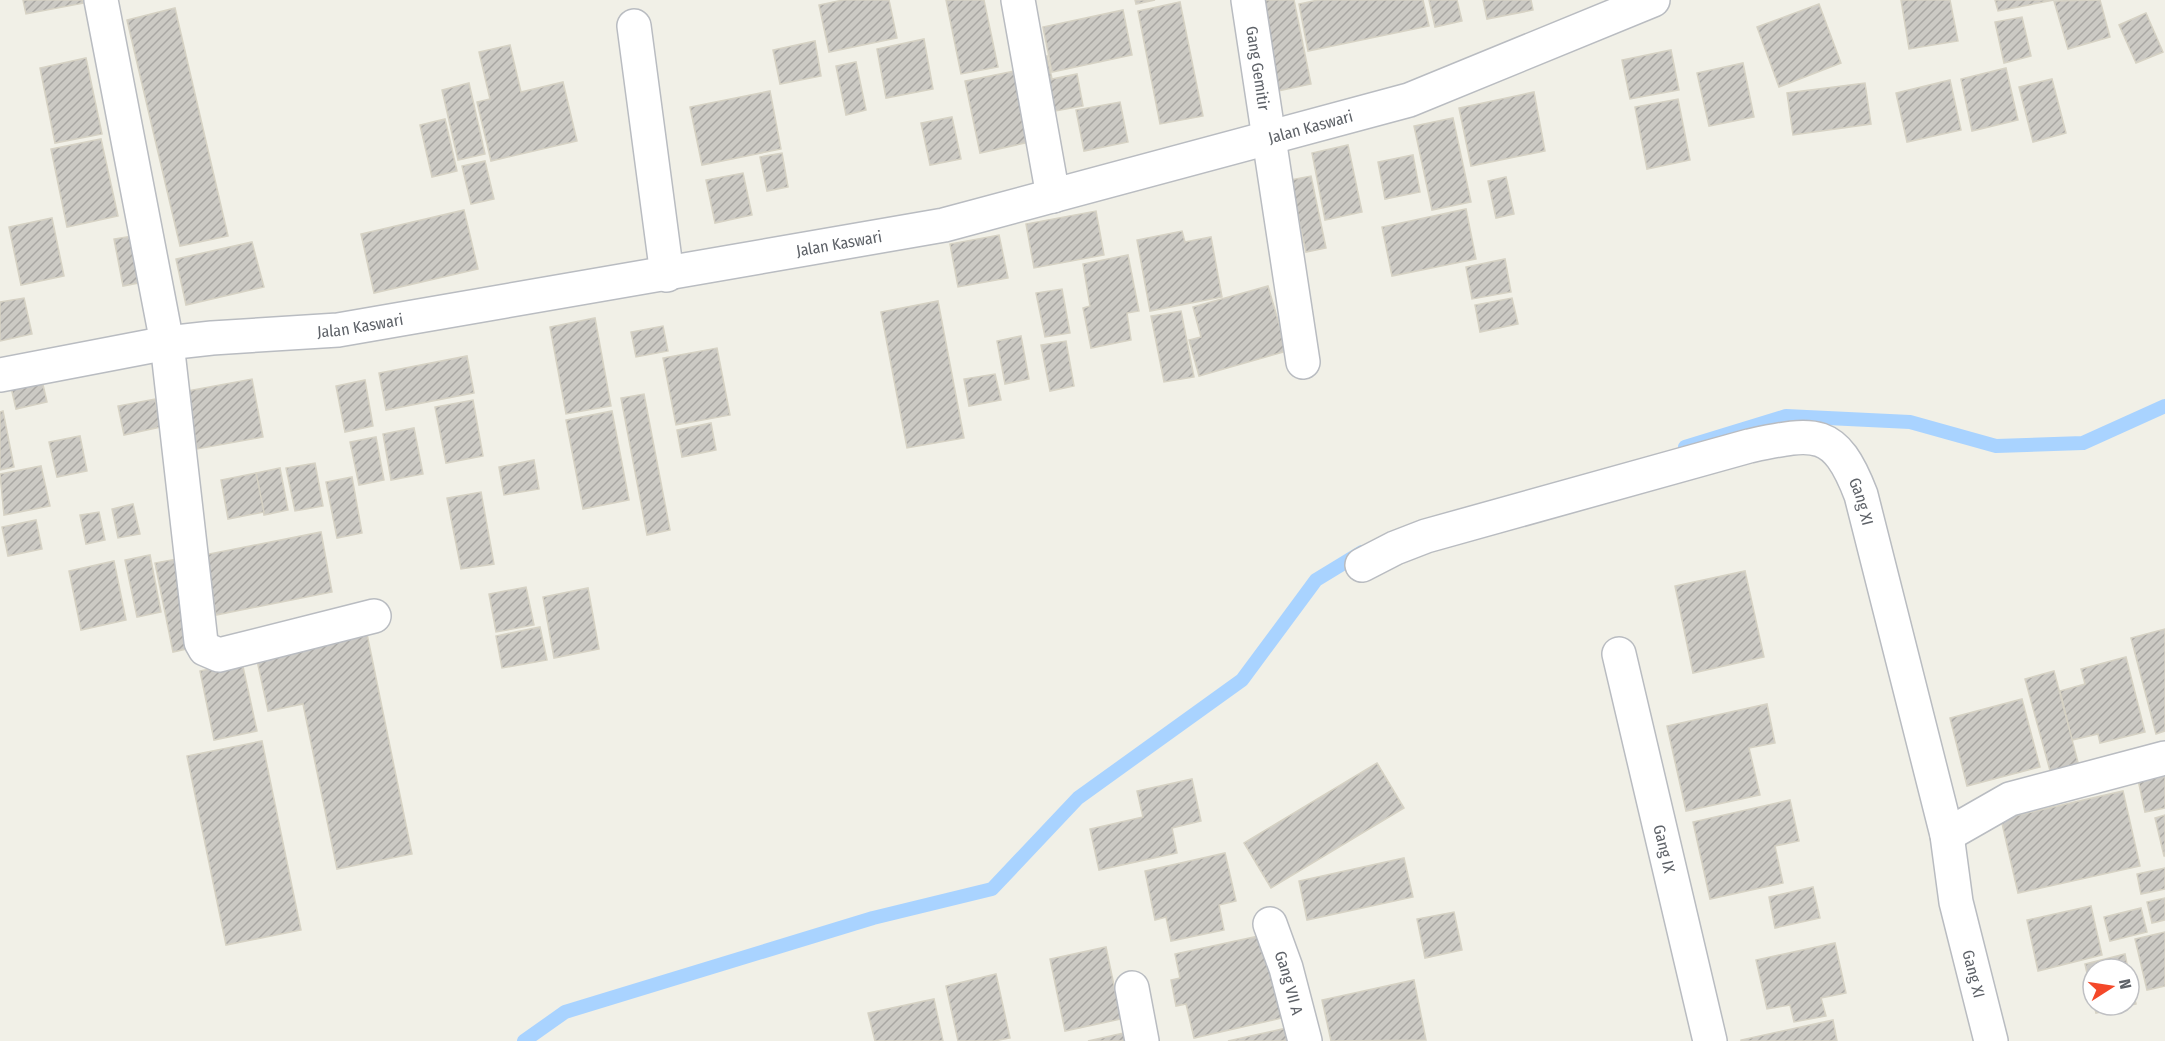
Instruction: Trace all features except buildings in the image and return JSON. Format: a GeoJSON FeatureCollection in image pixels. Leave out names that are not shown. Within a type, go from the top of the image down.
{"type":"FeatureCollection","features":[{"type":"Feature","properties":{"kind":"street"},"geometry":{"type":"LineString","coordinates":[[101,0],[167,343],[198,621],[205,649],[219,655],[374,616]]}},
{"type":"Feature","properties":{"kind":"street"},"geometry":{"type":"LineString","coordinates":[[1018,0],[1053,196]]}},
{"type":"Feature","properties":{"kind":"street","name":"Gang Gemitir"},"geometry":{"type":"LineString","coordinates":[[1248,0],[1304,362]]}},
{"type":"Feature","properties":{"kind":"street","name":"Jalan Kaswari"},"geometry":{"type":"LineString","coordinates":[[0,375],[167,343],[338,330],[667,275],[944,225],[1409,100],[1647,1]]}},
{"type":"Feature","properties":{"kind":"street"},"geometry":{"type":"LineString","coordinates":[[634,26],[667,275]]}},
{"type":"Feature","properties":{"kind":"street","name":"Gang XI"},"geometry":{"type":"LineString","coordinates":[[1362,565],[1395,548],[1426,536],[1749,446],[1801,437],[1822,440],[1835,447],[1849,463],[1861,495],[1947,835],[1956,902],[1991,1041]]}},
{"type":"Feature","properties":{"kind":"street","name":"Gang IX"},"geometry":{"type":"LineString","coordinates":[[1619,654],[1710,1041]]}},
{"type":"Feature","properties":{"kind":"street"},"geometry":{"type":"LineString","coordinates":[[1947,835],[2010,799],[2165,758]]}},
{"type":"Feature","properties":{"kind":"street","name":"Gang VII A"},"geometry":{"type":"LineString","coordinates":[[1270,924],[1286,968],[1305,1041]]}},
{"type":"Feature","properties":{"kind":"street"},"geometry":{"type":"LineString","coordinates":[[1132,988],[1142,1041]]}},
{"type":"Feature","properties":{"kind":"waterway"},"geometry":{"type":"LineString","coordinates":[[1685,447],[1786,416],[1910,422],[1996,446],[2083,443],[2165,406]]}},
{"type":"Feature","properties":{"kind":"waterway"},"geometry":{"type":"LineString","coordinates":[[524,1041],[565,1012],[873,918],[992,889],[1078,798],[1242,680],[1316,580],[1362,552]]}}]}
